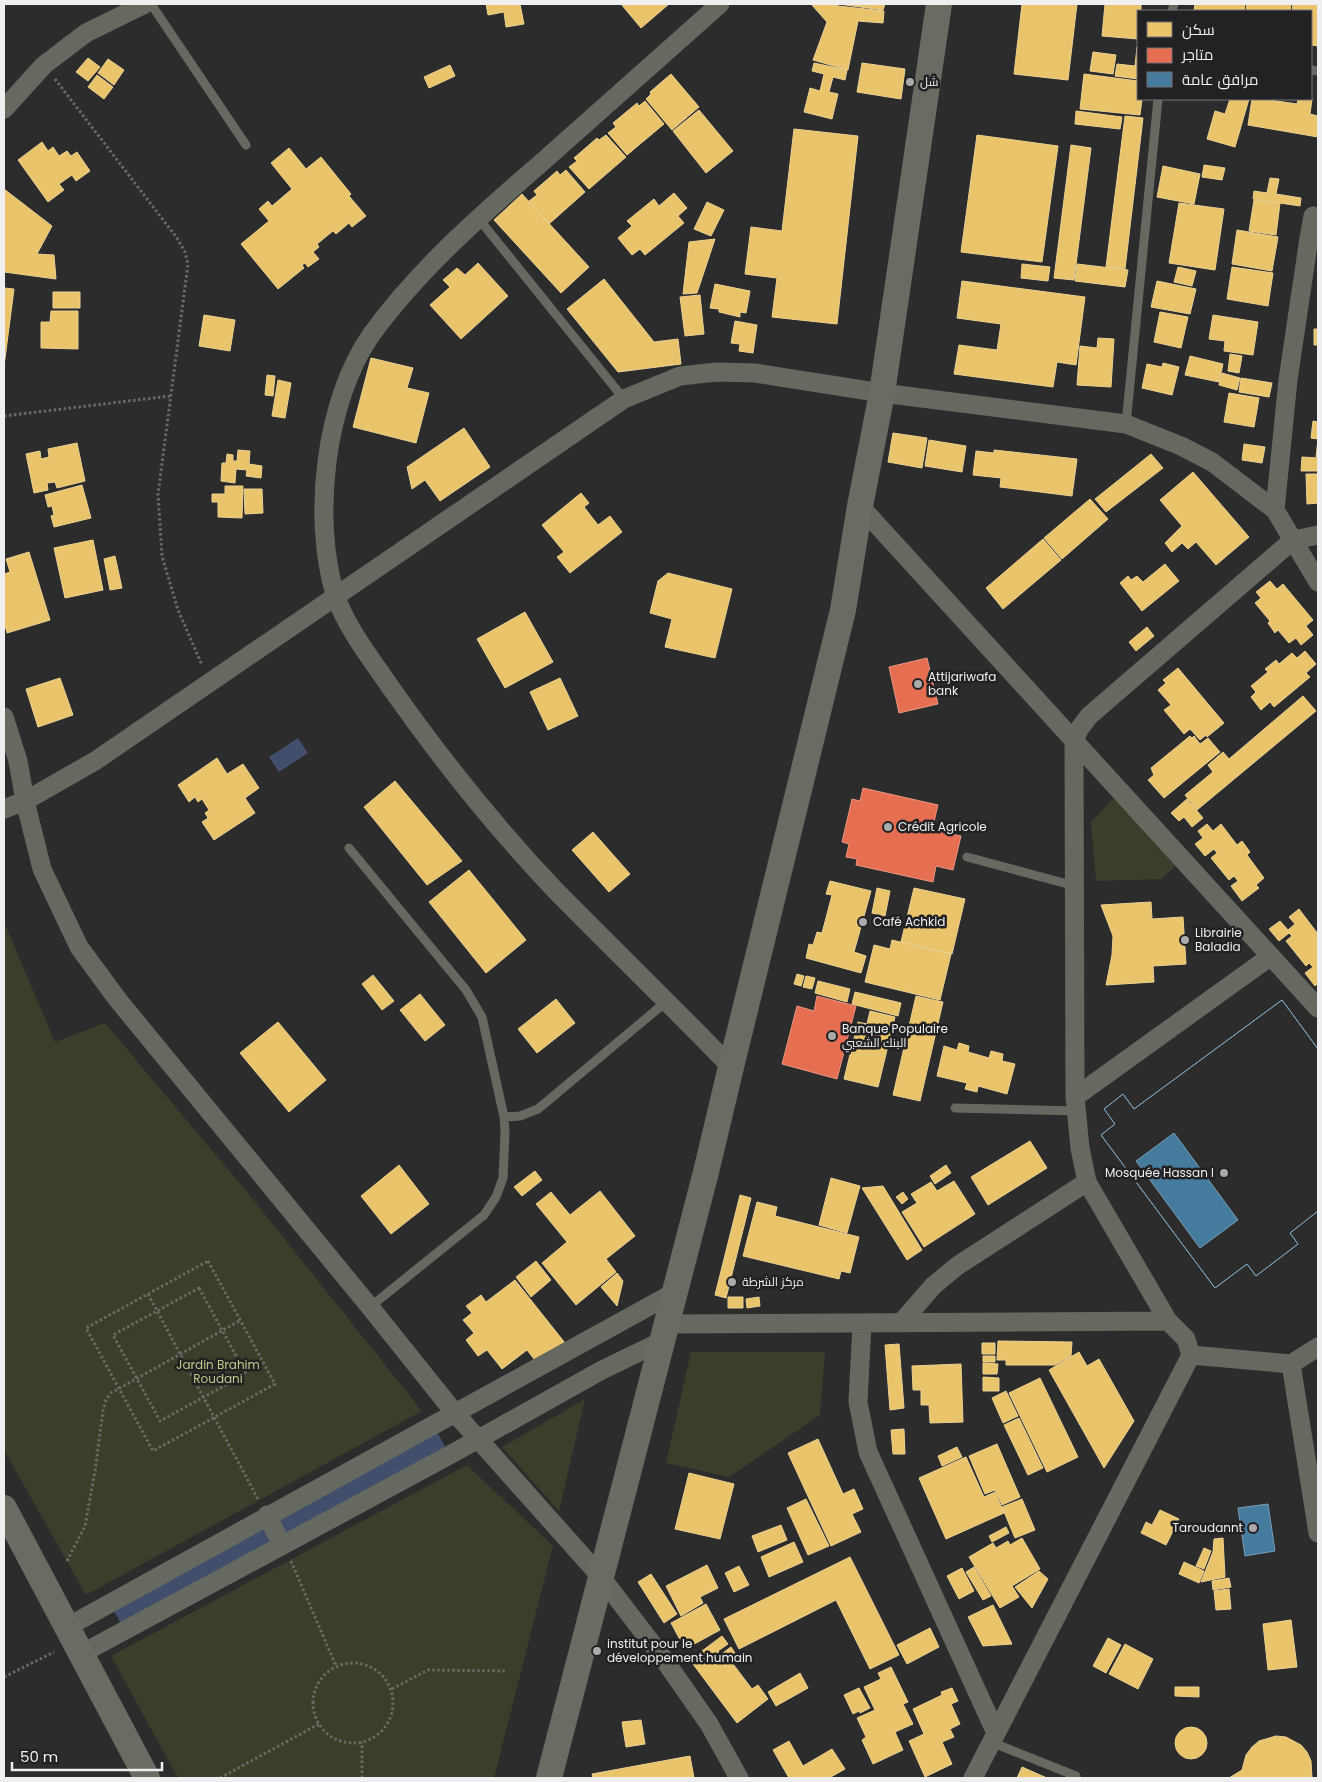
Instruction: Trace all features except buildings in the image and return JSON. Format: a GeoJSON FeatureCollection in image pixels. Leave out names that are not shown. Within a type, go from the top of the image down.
{"type":"FeatureCollection","features":[{"type":"Feature","properties":{"kind":"main road"},"geometry":{"type":"LineString","coordinates":[[549,1778],[706,1172],[843,610],[860,506],[882,393],[939,4]]}},
{"type":"Feature","properties":{"kind":"main road"},"geometry":{"type":"LineString","coordinates":[[4,1508],[147,1778]]}},
{"type":"Feature","properties":{"kind":"street"},"geometry":{"type":"LineString","coordinates":[[4,110],[44,65],[86,33],[145,4]]}},
{"type":"Feature","properties":{"kind":"street"},"geometry":{"type":"LineString","coordinates":[[720,4],[478,217],[398,299],[369,339],[344,388],[330,443],[323,503],[327,558],[336,596],[349,624],[412,718],[479,804],[555,889],[731,1067]]}},
{"type":"Feature","properties":{"kind":"street"},"geometry":{"type":"LineString","coordinates":[[1275,510],[1288,380],[1313,216],[1318,217]]}},
{"type":"Feature","properties":{"kind":"street"},"geometry":{"type":"LineString","coordinates":[[4,809],[26,801],[95,761],[624,399],[680,376],[717,372],[755,373],[882,393],[1126,424],[1181,446],[1212,462],[1275,510],[1318,582]]}},
{"type":"Feature","properties":{"kind":"street"},"geometry":{"type":"LineString","coordinates":[[860,506],[1318,1008]]}},
{"type":"Feature","properties":{"kind":"street"},"geometry":{"type":"LineString","coordinates":[[973,1778],[1191,1355],[1186,1339],[1168,1320],[1087,1182],[1080,1148],[1076,1104],[1074,740],[1080,728],[1090,716],[1293,540],[1318,535]]}},
{"type":"Feature","properties":{"kind":"street"},"geometry":{"type":"LineString","coordinates":[[4,717],[18,761],[42,868],[79,947],[118,1000],[370,1306],[454,1412],[601,1578],[663,1658],[709,1724],[739,1778]]}},
{"type":"Feature","properties":{"kind":"street"},"geometry":{"type":"LineString","coordinates":[[1076,1104],[1271,956]]}},
{"type":"Feature","properties":{"kind":"street"},"geometry":{"type":"LineString","coordinates":[[901,1323],[933,1286],[957,1266],[1087,1182]]}},
{"type":"Feature","properties":{"kind":"street"},"geometry":{"type":"LineString","coordinates":[[74,1641],[267,1515],[675,1292]]}},
{"type":"Feature","properties":{"kind":"street"},"geometry":{"type":"LineString","coordinates":[[74,1641],[282,1545],[602,1370],[664,1332],[901,1323],[1168,1320]]}},
{"type":"Feature","properties":{"kind":"street"},"geometry":{"type":"LineString","coordinates":[[862,1324],[858,1402],[868,1452],[994,1738]]}},
{"type":"Feature","properties":{"kind":"street"},"geometry":{"type":"LineString","coordinates":[[1191,1355],[1291,1364],[1318,1348]]}},
{"type":"Feature","properties":{"kind":"street"},"geometry":{"type":"LineString","coordinates":[[1291,1364],[1318,1533]]}},
{"type":"Feature","properties":{"kind":"street"},"geometry":{"type":"LineString","coordinates":[[267,1515],[282,1545]]}},
{"type":"Feature","properties":{"kind":"lane"},"geometry":{"type":"LineString","coordinates":[[151,4],[246,145]]}},
{"type":"Feature","properties":{"kind":"lane"},"geometry":{"type":"LineString","coordinates":[[1126,424],[1158,100]]}},
{"type":"Feature","properties":{"kind":"lane"},"geometry":{"type":"LineString","coordinates":[[478,217],[624,399]]}},
{"type":"Feature","properties":{"kind":"lane"},"geometry":{"type":"LineString","coordinates":[[348,848],[475,1003],[482,1017],[504,1116],[503,1178],[496,1197],[484,1215],[370,1306]]}},
{"type":"Feature","properties":{"kind":"lane"},"geometry":{"type":"LineString","coordinates":[[967,857],[1074,886]]}},
{"type":"Feature","properties":{"kind":"lane"},"geometry":{"type":"LineString","coordinates":[[504,1116],[520,1116],[538,1109],[667,1001]]}},
{"type":"Feature","properties":{"kind":"lane"},"geometry":{"type":"LineString","coordinates":[[955,1108],[1076,1104]]}},
{"type":"Feature","properties":{"kind":"lane"},"geometry":{"type":"LineString","coordinates":[[994,1738],[1076,1776]]}},
{"type":"Feature","properties":{"kind":"path"},"geometry":{"type":"LineString","coordinates":[[44,65],[177,238],[185,252],[188,264],[158,494],[162,556],[178,610],[210,683]]}},
{"type":"Feature","properties":{"kind":"path"},"geometry":{"type":"LineString","coordinates":[[4,416],[170,396]]}},
{"type":"Feature","properties":{"kind":"path"},"geometry":{"type":"LineString","coordinates":[[208,1261],[275,1384],[153,1451],[86,1328],[148,1294],[208,1261]]}},
{"type":"Feature","properties":{"kind":"path"},"geometry":{"type":"LineString","coordinates":[[200,1288],[246,1374],[160,1421],[114,1335],[158,1311],[200,1288]]}},
{"type":"Feature","properties":{"kind":"path"},"geometry":{"type":"LineString","coordinates":[[148,1294],[267,1515]]}},
{"type":"Feature","properties":{"kind":"path"},"geometry":{"type":"LineString","coordinates":[[67,1561],[85,1526],[106,1400],[111,1393],[118,1387],[241,1320]]}},
{"type":"Feature","properties":{"kind":"path"},"geometry":{"type":"LineString","coordinates":[[282,1545],[295,1568],[336,1666]]}},
{"type":"Feature","properties":{"kind":"path"},"geometry":{"type":"LineString","coordinates":[[4,1677],[74,1641]]}},
{"type":"Feature","properties":{"kind":"path"},"geometry":{"type":"LineString","coordinates":[[352,1662],[369,1665],[383,1674],[392,1689],[394,1706],[389,1722],[378,1735],[362,1742],[346,1742],[330,1736],[319,1724],[313,1708],[314,1691],[322,1676],[336,1666],[352,1662]]}},
{"type":"Feature","properties":{"kind":"path"},"geometry":{"type":"LineString","coordinates":[[392,1689],[428,1670],[506,1671]]}},
{"type":"Feature","properties":{"kind":"path"},"geometry":{"type":"LineString","coordinates":[[220,1778],[319,1724]]}},
{"type":"Feature","properties":{"kind":"path"},"geometry":{"type":"LineString","coordinates":[[362,1742],[362,1778]]}},
{"type":"Feature","properties":{"kind":"green space"},"geometry":{"type":"Polygon","coordinates":[[[1117,795],[1175,866],[1162,879],[1096,881],[1091,822],[1117,795]]]}},
{"type":"Feature","properties":{"kind":"green space","name":"Jardin Brahim Roudani"},"geometry":{"type":"Polygon","coordinates":[[[4,922],[55,1042],[105,1023],[252,1198],[422,1411],[86,1595],[4,1450],[4,922]]]}},
{"type":"Feature","properties":{"kind":"green space"},"geometry":{"type":"Polygon","coordinates":[[[691,1352],[825,1352],[820,1415],[729,1477],[666,1463],[691,1352]]]}},
{"type":"Feature","properties":{"kind":"green space"},"geometry":{"type":"Polygon","coordinates":[[[585,1399],[559,1511],[502,1447],[585,1399]]]}},
{"type":"Feature","properties":{"kind":"green space"},"geometry":{"type":"Polygon","coordinates":[[[467,1465],[553,1546],[494,1778],[178,1778],[111,1656],[467,1465]]]}},
{"type":"Feature","properties":{"kind":"water"},"geometry":{"type":"Polygon","coordinates":[[[298,738],[308,753],[279,772],[269,757],[298,738]]]}},
{"type":"Feature","properties":{"kind":"water"},"geometry":{"type":"Polygon","coordinates":[[[437,1432],[446,1448],[121,1624],[113,1609],[437,1432]]]}},
{"type":"Feature","properties":{"kind":"place","name":"شل"},"geometry":{"type":"Point","coordinates":[910,82]}},
{"type":"Feature","properties":{"kind":"place","name":"Attijariwafa bank"},"geometry":{"type":"Point","coordinates":[918,684]}},
{"type":"Feature","properties":{"kind":"place","name":"Crédit Agricole"},"geometry":{"type":"Point","coordinates":[888,827]}},
{"type":"Feature","properties":{"kind":"place","name":"Café Achkid"},"geometry":{"type":"Point","coordinates":[863,922]}},
{"type":"Feature","properties":{"kind":"place","name":"Librairie Baladia"},"geometry":{"type":"Point","coordinates":[1185,940]}},
{"type":"Feature","properties":{"kind":"place","name":"Banque Populaire البنك الشعبي"},"geometry":{"type":"Point","coordinates":[832,1036]}},
{"type":"Feature","properties":{"kind":"place","name":"Mosquée Hassan I"},"geometry":{"type":"Point","coordinates":[1224,1173]}},
{"type":"Feature","properties":{"kind":"place","name":"مركز الشرطة"},"geometry":{"type":"Point","coordinates":[732,1282]}},
{"type":"Feature","properties":{"kind":"place","name":"Taroudannt"},"geometry":{"type":"Point","coordinates":[1253,1528]}},
{"type":"Feature","properties":{"kind":"place","name":"institut pour le développement humain"},"geometry":{"type":"Point","coordinates":[597,1651]}}]}
